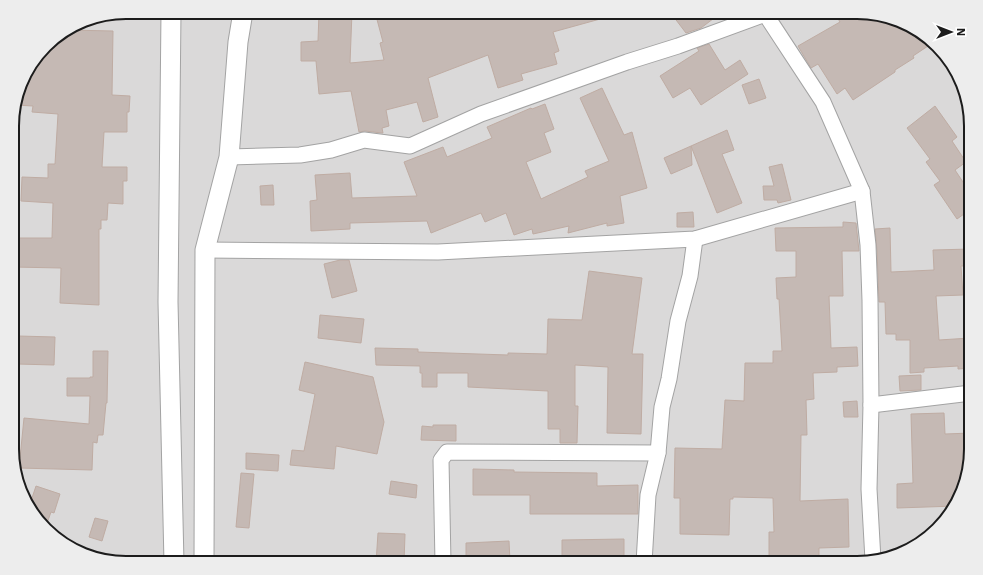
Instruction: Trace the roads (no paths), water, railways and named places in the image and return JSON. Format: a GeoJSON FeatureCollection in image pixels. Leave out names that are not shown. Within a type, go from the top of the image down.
{"type":"FeatureCollection","features":[{"type":"Feature","properties":{"kind":"street"},"geometry":{"type":"LineString","coordinates":[[171,19],[168,302],[174,556]]}},
{"type":"Feature","properties":{"kind":"street"},"geometry":{"type":"LineString","coordinates":[[204,556],[205,250],[229,157],[238,42],[242,19]]}},
{"type":"Feature","properties":{"kind":"street"},"geometry":{"type":"LineString","coordinates":[[229,157],[300,156],[330,150],[364,140],[410,146],[481,114],[627,62],[678,46],[751,19]]}},
{"type":"Feature","properties":{"kind":"street"},"geometry":{"type":"LineString","coordinates":[[771,19],[823,102],[862,191],[868,245],[870,300],[871,405],[869,488],[874,555]]}},
{"type":"Feature","properties":{"kind":"street"},"geometry":{"type":"LineString","coordinates":[[205,250],[438,252],[695,239],[862,191]]}},
{"type":"Feature","properties":{"kind":"street"},"geometry":{"type":"LineString","coordinates":[[644,556],[648,495],[658,453],[662,407],[669,379],[678,321],[690,276],[695,239]]}},
{"type":"Feature","properties":{"kind":"street"},"geometry":{"type":"LineString","coordinates":[[871,405],[964,393]]}},
{"type":"Feature","properties":{"kind":"street"},"geometry":{"type":"LineString","coordinates":[[443,556],[441,460],[447,452],[658,453]]}}]}
